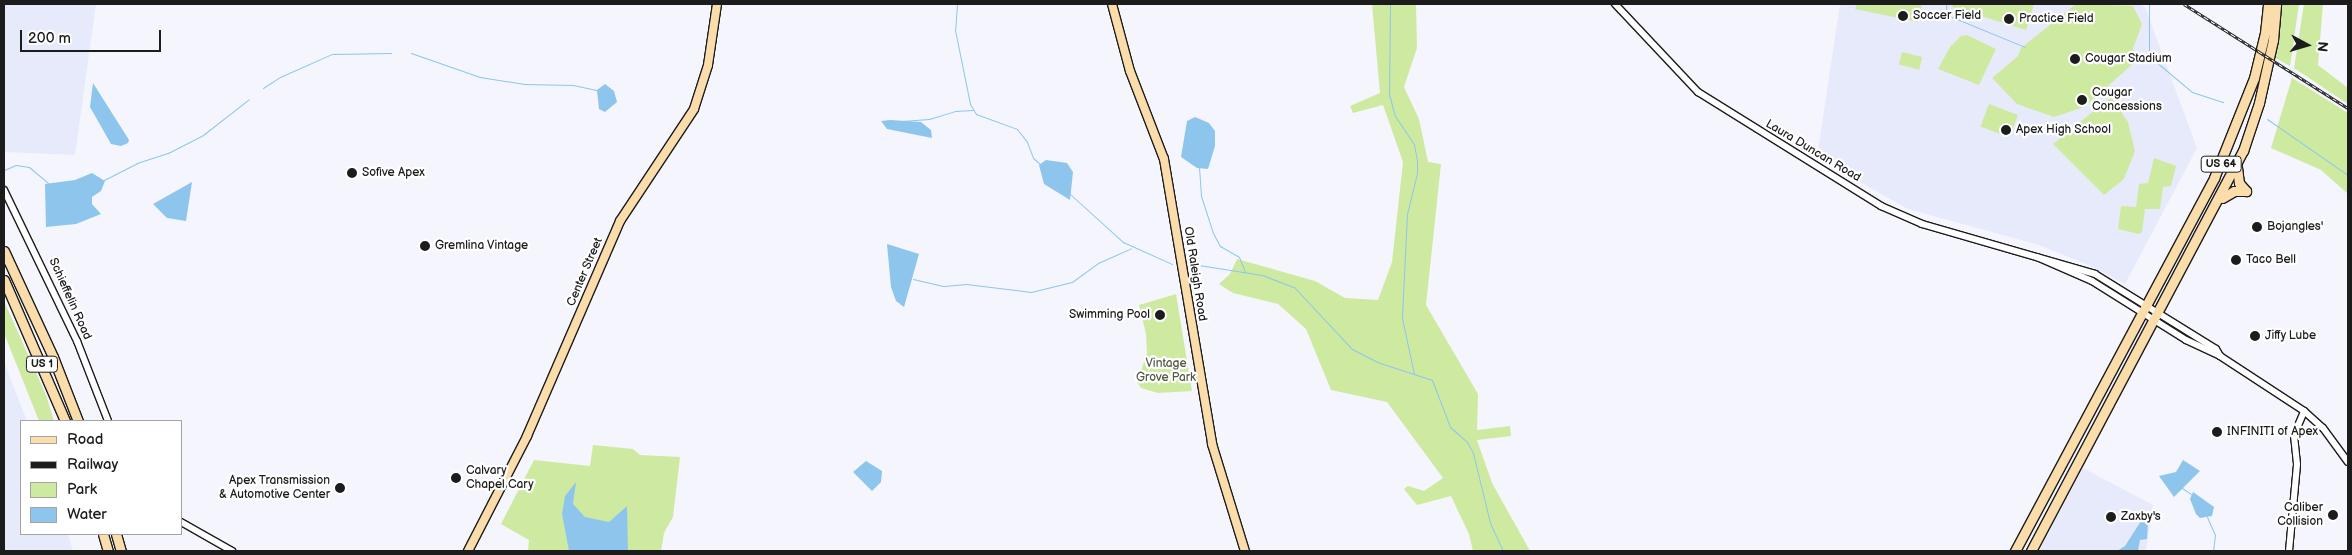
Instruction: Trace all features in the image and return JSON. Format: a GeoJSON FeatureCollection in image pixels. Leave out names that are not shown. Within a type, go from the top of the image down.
{"type":"FeatureCollection","features":[{"type":"Feature","properties":{"kind":"highway","name":"US 64"},"geometry":{"type":"LineString","coordinates":[[2016,551],[2214,178],[2254,78],[2265,33],[2268,4]]}},
{"type":"Feature","properties":{"kind":"highway","name":"US 64"},"geometry":{"type":"LineString","coordinates":[[2031,551],[2160,312],[2237,164],[2259,103],[2273,40],[2276,4]]}},
{"type":"Feature","properties":{"kind":"highway"},"geometry":{"type":"LineString","coordinates":[[2218,202],[2230,192],[2246,192],[2237,180],[2237,164]]}},
{"type":"Feature","properties":{"kind":"highway","name":"US 1"},"geometry":{"type":"LineString","coordinates":[[4,251],[53,357],[78,420]]}},
{"type":"Feature","properties":{"kind":"highway","name":"US 1"},"geometry":{"type":"LineString","coordinates":[[4,280],[65,420]]}},
{"type":"Feature","properties":{"kind":"highway"},"geometry":{"type":"LineString","coordinates":[[102,535],[108,551]]}},
{"type":"Feature","properties":{"kind":"highway"},"geometry":{"type":"LineString","coordinates":[[116,535],[121,551]]}},
{"type":"Feature","properties":{"kind":"main road","name":"Center Street"},"geometry":{"type":"LineString","coordinates":[[468,551],[527,436],[620,221],[694,109],[708,65],[718,4]]}},
{"type":"Feature","properties":{"kind":"main road","name":"Old Raleigh Road"},"geometry":{"type":"LineString","coordinates":[[1112,4],[1130,71],[1164,159],[1212,444],[1246,551]]}},
{"type":"Feature","properties":{"kind":"street","name":"Laura Duncan Road"},"geometry":{"type":"LineString","coordinates":[[1614,4],[1698,92],[1881,206],[1922,224],[2037,257],[2065,263],[2095,274],[2145,308],[2155,321],[2212,356],[2220,356]]}},
{"type":"Feature","properties":{"kind":"street","name":"Schieffelin Road"},"geometry":{"type":"LineString","coordinates":[[4,190],[76,341],[108,420]]}},
{"type":"Feature","properties":{"kind":"street","name":"Laura Duncan Road"},"geometry":{"type":"LineString","coordinates":[[2037,257],[2145,308],[2160,312],[2216,348],[2220,356],[2304,411],[2323,428],[2348,462]]}},
{"type":"Feature","properties":{"kind":"street"},"geometry":{"type":"LineString","coordinates":[[2055,266],[2065,263]]}},
{"type":"Feature","properties":{"kind":"street"},"geometry":{"type":"LineString","coordinates":[[2289,551],[2297,464],[2294,435],[2304,411]]}},
{"type":"Feature","properties":{"kind":"street"},"geometry":{"type":"LineString","coordinates":[[182,523],[232,551]]}},
{"type":"Feature","properties":{"kind":"shaded area"},"geometry":{"type":"Polygon","coordinates":[[[4,4],[96,4],[75,155],[4,152],[4,4]]]}},
{"type":"Feature","properties":{"kind":"shaded area","name":"Apex High School"},"geometry":{"type":"Polygon","coordinates":[[[1840,4],[2139,4],[2145,7],[2197,148],[2125,284],[2089,265],[2036,244],[1908,209],[1817,158],[1840,4]]]}},
{"type":"Feature","properties":{"kind":"shaded area"},"geometry":{"type":"Polygon","coordinates":[[[4,362],[27,420],[20,420],[20,535],[68,535],[73,551],[4,551],[4,362]]]}},
{"type":"Feature","properties":{"kind":"shaded area"},"geometry":{"type":"Polygon","coordinates":[[[2083,468],[2153,505],[2146,551],[2039,551],[2083,468]]]}},
{"type":"Feature","properties":{"kind":"green space"},"geometry":{"type":"Polygon","coordinates":[[[1372,4],[1416,4],[1417,48],[1404,87],[1419,119],[1428,162],[1441,164],[1426,305],[1478,394],[1477,430],[1510,426],[1511,436],[1477,440],[1492,483],[1530,551],[1473,551],[1469,534],[1451,496],[1417,505],[1404,489],[1408,486],[1424,491],[1443,478],[1387,402],[1331,390],[1306,329],[1278,304],[1233,293],[1219,284],[1230,274],[1237,259],[1315,281],[1345,298],[1378,300],[1392,262],[1403,162],[1383,105],[1353,113],[1350,106],[1380,93],[1372,4]]]}},
{"type":"Feature","properties":{"kind":"green space","name":"Soccer Field"},"geometry":{"type":"Polygon","coordinates":[[[1857,4],[1922,4],[1918,22],[1855,9],[1857,4]]]}},
{"type":"Feature","properties":{"kind":"green space","name":"Practice Field"},"geometry":{"type":"Polygon","coordinates":[[[1953,4],[2034,4],[2026,30],[1952,7],[1953,4]]]}},
{"type":"Feature","properties":{"kind":"green space","name":"Cougar Stadium"},"geometry":{"type":"Polygon","coordinates":[[[2076,4],[2133,6],[2142,24],[2133,49],[2135,62],[2084,107],[2054,117],[2017,104],[1992,78],[2018,56],[2021,48],[2076,4]]]}},
{"type":"Feature","properties":{"kind":"green space"},"geometry":{"type":"Polygon","coordinates":[[[2282,4],[2299,4],[2290,66],[2274,57],[2282,4]]]}},
{"type":"Feature","properties":{"kind":"green space"},"geometry":{"type":"Polygon","coordinates":[[[2304,4],[2323,4],[2318,65],[2348,88],[2348,104],[2294,68],[2304,4]]]}},
{"type":"Feature","properties":{"kind":"green space"},"geometry":{"type":"Polygon","coordinates":[[[1967,35],[1996,49],[1979,85],[1938,69],[1950,47],[1961,36],[1967,35]]]}},
{"type":"Feature","properties":{"kind":"green space"},"geometry":{"type":"Polygon","coordinates":[[[1902,52],[1922,57],[1919,70],[1899,65],[1902,52]]]}},
{"type":"Feature","properties":{"kind":"green space"},"geometry":{"type":"Polygon","coordinates":[[[2292,78],[2348,113],[2348,194],[2321,170],[2271,148],[2292,78]]]}},
{"type":"Feature","properties":{"kind":"green space"},"geometry":{"type":"Polygon","coordinates":[[[2111,97],[2128,122],[2135,151],[2124,179],[2104,195],[2053,144],[2111,97]]]}},
{"type":"Feature","properties":{"kind":"green space"},"geometry":{"type":"Polygon","coordinates":[[[1989,104],[2018,115],[2009,138],[1980,126],[1989,104]]]}},
{"type":"Feature","properties":{"kind":"green space"},"geometry":{"type":"Polygon","coordinates":[[[2154,158],[2176,166],[2171,186],[2163,187],[2160,209],[2145,209],[2142,232],[2139,234],[2118,229],[2121,206],[2136,207],[2139,184],[2148,183],[2154,158]]]}},
{"type":"Feature","properties":{"kind":"green space","name":"Vintage Grove Park"},"geometry":{"type":"Polygon","coordinates":[[[1176,294],[1192,391],[1158,393],[1141,388],[1137,382],[1147,353],[1146,334],[1139,305],[1176,294]]]}},
{"type":"Feature","properties":{"kind":"green space"},"geometry":{"type":"Polygon","coordinates":[[[4,301],[46,395],[54,420],[39,420],[4,333],[4,301]]]}},
{"type":"Feature","properties":{"kind":"green space"},"geometry":{"type":"Polygon","coordinates":[[[593,445],[633,449],[640,455],[680,457],[673,517],[664,533],[661,551],[528,551],[529,540],[501,524],[534,460],[590,466],[593,445]]]}},
{"type":"Feature","properties":{"kind":"water"},"geometry":{"type":"Polygon","coordinates":[[[93,83],[129,140],[128,143],[121,146],[111,144],[90,107],[93,83]]]}},
{"type":"Feature","properties":{"kind":"water"},"geometry":{"type":"Polygon","coordinates":[[[605,84],[614,91],[617,102],[605,112],[599,109],[597,90],[605,84]]]}},
{"type":"Feature","properties":{"kind":"water"},"geometry":{"type":"Polygon","coordinates":[[[1195,117],[1209,123],[1215,131],[1215,146],[1208,169],[1197,168],[1181,157],[1187,121],[1195,117]]]}},
{"type":"Feature","properties":{"kind":"water"},"geometry":{"type":"Polygon","coordinates":[[[881,121],[921,122],[931,130],[932,138],[887,129],[881,121]]]}},
{"type":"Feature","properties":{"kind":"water"},"geometry":{"type":"Polygon","coordinates":[[[1046,160],[1067,163],[1073,172],[1070,200],[1044,184],[1039,165],[1046,160]]]}},
{"type":"Feature","properties":{"kind":"water"},"geometry":{"type":"Polygon","coordinates":[[[92,173],[105,181],[101,191],[92,197],[92,204],[101,214],[76,224],[46,227],[45,184],[75,180],[92,173]]]}},
{"type":"Feature","properties":{"kind":"water"},"geometry":{"type":"Polygon","coordinates":[[[192,182],[186,221],[167,218],[153,204],[192,182]]]}},
{"type":"Feature","properties":{"kind":"water"},"geometry":{"type":"Polygon","coordinates":[[[887,244],[919,254],[904,307],[896,301],[891,287],[887,244]]]}},
{"type":"Feature","properties":{"kind":"water"},"geometry":{"type":"Polygon","coordinates":[[[2183,460],[2200,471],[2174,497],[2159,476],[2176,472],[2183,460]]]}},
{"type":"Feature","properties":{"kind":"water"},"geometry":{"type":"Polygon","coordinates":[[[866,461],[882,471],[881,482],[872,491],[853,472],[866,461]]]}},
{"type":"Feature","properties":{"kind":"water"},"geometry":{"type":"Polygon","coordinates":[[[576,482],[573,504],[585,517],[609,522],[627,506],[628,551],[569,551],[562,514],[565,496],[576,482]]]}},
{"type":"Feature","properties":{"kind":"water"},"geometry":{"type":"Polygon","coordinates":[[[2193,492],[2214,507],[2212,516],[2200,518],[2196,514],[2190,499],[2193,492]]]}},
{"type":"Feature","properties":{"kind":"water"},"geometry":{"type":"Polygon","coordinates":[[[2141,521],[2148,522],[2147,539],[2140,540],[2138,551],[2117,551],[2125,546],[2141,521]]]}},
{"type":"Feature","properties":{"kind":"waterway"},"geometry":{"type":"LineString","coordinates":[[957,4],[955,30],[970,104],[976,114],[1017,129],[1027,142],[1033,158],[1040,164]]}},
{"type":"Feature","properties":{"kind":"waterway"},"geometry":{"type":"LineString","coordinates":[[1390,4],[1389,94],[1395,116],[1414,144],[1417,161],[1417,173],[1407,214],[1402,318],[1414,374]]}},
{"type":"Feature","properties":{"kind":"waterway"},"geometry":{"type":"LineString","coordinates":[[1946,4],[1947,15],[2025,47]]}},
{"type":"Feature","properties":{"kind":"waterway"},"geometry":{"type":"LineString","coordinates":[[2149,4],[2149,53],[2155,61],[2192,92],[2223,102]]}},
{"type":"Feature","properties":{"kind":"waterway"},"geometry":{"type":"LineString","coordinates":[[263,88],[280,77],[332,54],[391,53]]}},
{"type":"Feature","properties":{"kind":"waterway"},"geometry":{"type":"LineString","coordinates":[[411,53],[480,77],[524,84],[573,85],[597,90]]}},
{"type":"Feature","properties":{"kind":"waterway"},"geometry":{"type":"LineString","coordinates":[[2136,60],[2150,57]]}},
{"type":"Feature","properties":{"kind":"waterway"},"geometry":{"type":"LineString","coordinates":[[104,180],[137,163],[168,153],[203,135],[249,99]]}},
{"type":"Feature","properties":{"kind":"waterway"},"geometry":{"type":"LineString","coordinates":[[902,121],[929,119],[955,111],[973,110]]}},
{"type":"Feature","properties":{"kind":"waterway"},"geometry":{"type":"LineString","coordinates":[[2267,119],[2348,175]]}},
{"type":"Feature","properties":{"kind":"waterway"},"geometry":{"type":"LineString","coordinates":[[4,170],[16,165],[29,167],[48,183]]}},
{"type":"Feature","properties":{"kind":"waterway"},"geometry":{"type":"LineString","coordinates":[[1199,167],[1201,196],[1213,233],[1220,246],[1239,257],[1245,272]]}},
{"type":"Feature","properties":{"kind":"waterway"},"geometry":{"type":"LineString","coordinates":[[1070,194],[1123,242],[1172,264]]}},
{"type":"Feature","properties":{"kind":"waterway"},"geometry":{"type":"LineString","coordinates":[[913,279],[944,286],[966,284],[1031,292],[1072,282],[1098,263],[1131,248]]}},
{"type":"Feature","properties":{"kind":"waterway"},"geometry":{"type":"LineString","coordinates":[[1192,264],[1262,275],[1294,287],[1352,349],[1377,362],[1432,380],[1450,427],[1467,442],[1473,453],[1490,523],[1503,551]]}},
{"type":"Feature","properties":{"kind":"waterway"},"geometry":{"type":"LineString","coordinates":[[2182,488],[2191,494]]}},
{"type":"Feature","properties":{"kind":"waterway"},"geometry":{"type":"LineString","coordinates":[[2207,517],[2215,535],[2213,551]]}},
{"type":"Feature","properties":{"kind":"railway"},"geometry":{"type":"LineString","coordinates":[[2184,4],[2348,108]]}},
{"type":"Feature","properties":{"kind":"place","name":"Soccer Field"},"geometry":{"type":"Point","coordinates":[1903,16]}},
{"type":"Feature","properties":{"kind":"place","name":"Practice Field"},"geometry":{"type":"Point","coordinates":[2009,19]}},
{"type":"Feature","properties":{"kind":"place","name":"Cougar Stadium"},"geometry":{"type":"Point","coordinates":[2075,59]}},
{"type":"Feature","properties":{"kind":"place","name":"Cougar Concessions"},"geometry":{"type":"Point","coordinates":[2082,100]}},
{"type":"Feature","properties":{"kind":"place","name":"Apex High School"},"geometry":{"type":"Point","coordinates":[2006,130]}},
{"type":"Feature","properties":{"kind":"place","name":"Sofive Apex"},"geometry":{"type":"Point","coordinates":[352,173]}},
{"type":"Feature","properties":{"kind":"place","name":"Bojangles'"},"geometry":{"type":"Point","coordinates":[2257,227]}},
{"type":"Feature","properties":{"kind":"place","name":"Gremlina Vintage"},"geometry":{"type":"Point","coordinates":[425,246]}},
{"type":"Feature","properties":{"kind":"place","name":"Taco Bell"},"geometry":{"type":"Point","coordinates":[2236,260]}},
{"type":"Feature","properties":{"kind":"place","name":"Swimming Pool"},"geometry":{"type":"Point","coordinates":[1160,315]}},
{"type":"Feature","properties":{"kind":"place","name":"Jiffy Lube"},"geometry":{"type":"Point","coordinates":[2255,336]}},
{"type":"Feature","properties":{"kind":"place","name":"INFINITI of Apex"},"geometry":{"type":"Point","coordinates":[2217,432]}},
{"type":"Feature","properties":{"kind":"place","name":"Calvary Chapel Cary"},"geometry":{"type":"Point","coordinates":[456,478]}},
{"type":"Feature","properties":{"kind":"place","name":"Apex Transmission & Automotive Center"},"geometry":{"type":"Point","coordinates":[340,488]}},
{"type":"Feature","properties":{"kind":"place","name":"Caliber Collision"},"geometry":{"type":"Point","coordinates":[2333,515]}},
{"type":"Feature","properties":{"kind":"place","name":"Zaxby's"},"geometry":{"type":"Point","coordinates":[2111,517]}}]}
